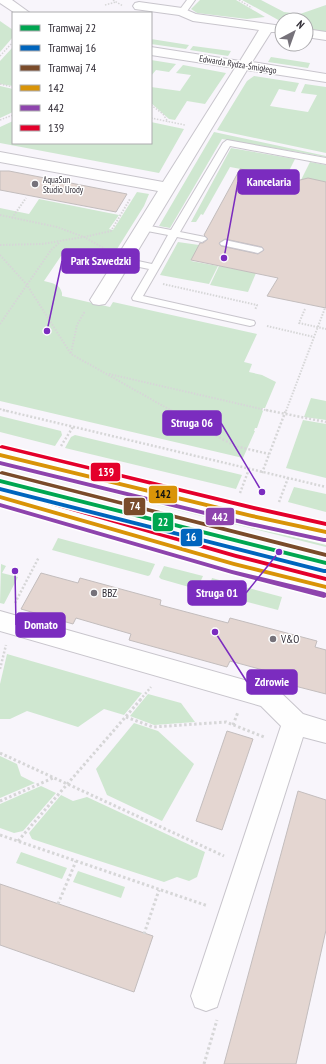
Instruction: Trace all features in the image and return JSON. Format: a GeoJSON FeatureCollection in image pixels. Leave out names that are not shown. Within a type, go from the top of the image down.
{"type":"FeatureCollection","features":[{"type":"Feature","properties":{"kind":"street"},"geometry":{"type":"LineString","coordinates":[[4,0],[22,12]]}},
{"type":"Feature","properties":{"kind":"street"},"geometry":{"type":"LineString","coordinates":[[139,6],[182,12],[193,17],[274,29]]}},
{"type":"Feature","properties":{"kind":"street"},"geometry":{"type":"LineString","coordinates":[[99,300],[145,228],[267,28]]}},
{"type":"Feature","properties":{"kind":"street"},"geometry":{"type":"LineString","coordinates":[[314,34],[326,36]]}},
{"type":"Feature","properties":{"kind":"street","name":"Edwarda Rydza-Śmigłego"},"geometry":{"type":"LineString","coordinates":[[152,51],[326,78]]}},
{"type":"Feature","properties":{"kind":"street"},"geometry":{"type":"LineString","coordinates":[[0,157],[168,188]]}},
{"type":"Feature","properties":{"kind":"street"},"geometry":{"type":"LineString","coordinates":[[0,455],[252,516],[326,532]]}},
{"type":"Feature","properties":{"kind":"street"},"geometry":{"type":"LineString","coordinates":[[0,498],[234,564],[326,587]]}},
{"type":"Feature","properties":{"kind":"street"},"geometry":{"type":"LineString","coordinates":[[7,622],[269,698],[295,723],[326,732]]}},
{"type":"Feature","properties":{"kind":"street"},"geometry":{"type":"LineString","coordinates":[[206,996],[295,723]]}},
{"type":"Feature","properties":{"kind":"lane"},"geometry":{"type":"LineString","coordinates":[[182,12],[191,0]]}},
{"type":"Feature","properties":{"kind":"lane"},"geometry":{"type":"LineString","coordinates":[[250,323],[137,298],[227,143],[326,161]]}},
{"type":"Feature","properties":{"kind":"lane"},"geometry":{"type":"LineString","coordinates":[[145,228],[202,239]]}},
{"type":"Feature","properties":{"kind":"lane"},"geometry":{"type":"LineString","coordinates":[[225,243],[258,250]]}},
{"type":"Feature","properties":{"kind":"lane"},"geometry":{"type":"LineString","coordinates":[[124,262],[154,267]]}},
{"type":"Feature","properties":{"kind":"path"},"geometry":{"type":"LineString","coordinates":[[105,5],[116,2]]}},
{"type":"Feature","properties":{"kind":"path"},"geometry":{"type":"LineString","coordinates":[[0,56],[12,43]]}},
{"type":"Feature","properties":{"kind":"path"},"geometry":{"type":"LineString","coordinates":[[0,84],[12,87]]}},
{"type":"Feature","properties":{"kind":"path"},"geometry":{"type":"LineString","coordinates":[[152,106],[161,112],[168,122]]}},
{"type":"Feature","properties":{"kind":"path"},"geometry":{"type":"LineString","coordinates":[[0,120],[12,115]]}},
{"type":"Feature","properties":{"kind":"path"},"geometry":{"type":"LineString","coordinates":[[152,118],[188,126]]}},
{"type":"Feature","properties":{"kind":"path"},"geometry":{"type":"LineString","coordinates":[[0,245],[60,242],[111,231],[131,197]]}},
{"type":"Feature","properties":{"kind":"path"},"geometry":{"type":"LineString","coordinates":[[12,218],[26,198]]}},
{"type":"Feature","properties":{"kind":"path"},"geometry":{"type":"LineString","coordinates":[[0,215],[57,227],[84,237],[109,252]]}},
{"type":"Feature","properties":{"kind":"path"},"geometry":{"type":"LineString","coordinates":[[0,324],[51,250],[60,242]]}},
{"type":"Feature","properties":{"kind":"path"},"geometry":{"type":"LineString","coordinates":[[0,255],[27,285],[71,354],[235,446],[269,454]]}},
{"type":"Feature","properties":{"kind":"path"},"geometry":{"type":"LineString","coordinates":[[176,287],[194,292]]}},
{"type":"Feature","properties":{"kind":"path"},"geometry":{"type":"LineString","coordinates":[[71,354],[76,326],[90,302],[99,300]]}},
{"type":"Feature","properties":{"kind":"path"},"geometry":{"type":"LineString","coordinates":[[262,472],[325,308]]}},
{"type":"Feature","properties":{"kind":"path"},"geometry":{"type":"LineString","coordinates":[[305,309],[299,323],[326,329]]}},
{"type":"Feature","properties":{"kind":"path"},"geometry":{"type":"LineString","coordinates":[[105,373],[326,422]]}},
{"type":"Feature","properties":{"kind":"path"},"geometry":{"type":"LineString","coordinates":[[0,409],[326,487]]}},
{"type":"Feature","properties":{"kind":"path"},"geometry":{"type":"LineString","coordinates":[[61,446],[73,427]]}},
{"type":"Feature","properties":{"kind":"path"},"geometry":{"type":"LineString","coordinates":[[279,504],[288,478]]}},
{"type":"Feature","properties":{"kind":"path"},"geometry":{"type":"LineString","coordinates":[[0,669],[7,622],[39,557]]}},
{"type":"Feature","properties":{"kind":"path"},"geometry":{"type":"LineString","coordinates":[[18,841],[168,668]]}},
{"type":"Feature","properties":{"kind":"path"},"geometry":{"type":"LineString","coordinates":[[126,717],[153,727],[226,722],[266,737]]}},
{"type":"Feature","properties":{"kind":"path"},"geometry":{"type":"LineString","coordinates":[[0,754],[248,867]]}},
{"type":"Feature","properties":{"kind":"path"},"geometry":{"type":"LineString","coordinates":[[0,801],[53,777]]}},
{"type":"Feature","properties":{"kind":"path"},"geometry":{"type":"LineString","coordinates":[[0,835],[232,915]]}},
{"type":"Feature","properties":{"kind":"path"},"geometry":{"type":"LineString","coordinates":[[58,904],[76,861]]}},
{"type":"Feature","properties":{"kind":"path"},"geometry":{"type":"LineString","coordinates":[[144,934],[159,890]]}},
{"type":"Feature","properties":{"kind":"path"},"geometry":{"type":"LineString","coordinates":[[204,1064],[222,1001],[206,996]]}},
{"type":"Feature","properties":{"kind":"green space"},"geometry":{"type":"Polygon","coordinates":[[[200,0],[236,0],[265,17],[247,19],[197,13],[191,9],[200,0]]]}},
{"type":"Feature","properties":{"kind":"green space"},"geometry":{"type":"Polygon","coordinates":[[[242,0],[261,0],[284,12],[274,12],[274,18],[242,0]]]}},
{"type":"Feature","properties":{"kind":"green space"},"geometry":{"type":"Polygon","coordinates":[[[326,5],[326,32],[314,31],[314,12],[306,12],[326,5]]]}},
{"type":"Feature","properties":{"kind":"green space"},"geometry":{"type":"Polygon","coordinates":[[[0,21],[12,29],[12,38],[0,52],[0,21]]]}},
{"type":"Feature","properties":{"kind":"green space"},"geometry":{"type":"Polygon","coordinates":[[[152,39],[189,45],[186,49],[152,44],[152,39]]]}},
{"type":"Feature","properties":{"kind":"green space"},"geometry":{"type":"Polygon","coordinates":[[[193,46],[231,51],[228,56],[190,50],[193,46]]]}},
{"type":"Feature","properties":{"kind":"green space"},"geometry":{"type":"Polygon","coordinates":[[[12,48],[12,86],[0,84],[0,61],[12,48]]]}},
{"type":"Feature","properties":{"kind":"green space"},"geometry":{"type":"Polygon","coordinates":[[[271,57],[310,63],[308,68],[268,62],[271,57]]]}},
{"type":"Feature","properties":{"kind":"green space"},"geometry":{"type":"Polygon","coordinates":[[[152,60],[176,64],[169,72],[156,70],[152,75],[152,60]]]}},
{"type":"Feature","properties":{"kind":"green space"},"geometry":{"type":"Polygon","coordinates":[[[183,65],[226,73],[205,104],[187,101],[175,120],[169,119],[152,104],[152,87],[180,91],[191,75],[176,73],[183,65]]]}},
{"type":"Feature","properties":{"kind":"green space"},"geometry":{"type":"Polygon","coordinates":[[[254,76],[299,83],[295,92],[279,89],[270,106],[308,112],[317,95],[301,93],[305,84],[326,87],[326,153],[217,130],[247,81],[254,76]]]}},
{"type":"Feature","properties":{"kind":"green space"},"geometry":{"type":"Polygon","coordinates":[[[0,86],[12,89],[12,112],[0,118],[0,86]]]}},
{"type":"Feature","properties":{"kind":"green space"},"geometry":{"type":"Polygon","coordinates":[[[12,121],[12,144],[152,144],[152,122],[184,129],[159,173],[0,143],[0,127],[12,121]]]}},
{"type":"Feature","properties":{"kind":"green space"},"geometry":{"type":"Polygon","coordinates":[[[214,132],[326,157],[222,139],[170,228],[159,226],[214,132]]]}},
{"type":"Feature","properties":{"kind":"green space"},"geometry":{"type":"Polygon","coordinates":[[[231,148],[295,159],[286,177],[230,167],[203,215],[201,214],[196,222],[191,222],[231,148]]]}},
{"type":"Feature","properties":{"kind":"green space"},"geometry":{"type":"Polygon","coordinates":[[[310,162],[326,165],[326,184],[314,180],[301,180],[310,162]]]}},
{"type":"Feature","properties":{"kind":"green space"},"geometry":{"type":"Polygon","coordinates":[[[137,192],[149,194],[144,206],[112,257],[93,261],[61,256],[44,281],[58,286],[61,290],[62,296],[110,307],[113,302],[257,334],[244,362],[252,364],[249,372],[262,375],[276,382],[265,408],[262,410],[263,411],[257,428],[255,428],[243,458],[0,401],[0,208],[29,214],[39,199],[119,215],[109,229],[113,230],[137,192]]]}},
{"type":"Feature","properties":{"kind":"green space"},"geometry":{"type":"Polygon","coordinates":[[[178,242],[199,245],[191,261],[218,266],[209,284],[160,275],[178,242]]]}},
{"type":"Feature","properties":{"kind":"green space"},"geometry":{"type":"Polygon","coordinates":[[[219,266],[256,273],[248,292],[210,285],[219,266]]]}},
{"type":"Feature","properties":{"kind":"green space"},"geometry":{"type":"Polygon","coordinates":[[[311,398],[326,401],[326,420],[304,417],[311,398]]]}},
{"type":"Feature","properties":{"kind":"green space"},"geometry":{"type":"Polygon","coordinates":[[[0,416],[61,431],[62,435],[55,446],[0,432],[0,416]]]}},
{"type":"Feature","properties":{"kind":"green space"},"geometry":{"type":"Polygon","coordinates":[[[303,420],[326,424],[326,478],[286,468],[303,420]]]}},
{"type":"Feature","properties":{"kind":"green space"},"geometry":{"type":"Polygon","coordinates":[[[75,435],[242,475],[236,489],[65,448],[71,437],[75,435]]]}},
{"type":"Feature","properties":{"kind":"green space"},"geometry":{"type":"Polygon","coordinates":[[[0,464],[326,545],[326,547],[0,466],[0,464]]]}},
{"type":"Feature","properties":{"kind":"green space"},"geometry":{"type":"Polygon","coordinates":[[[0,486],[202,537],[199,542],[162,529],[0,488],[0,486]]]}},
{"type":"Feature","properties":{"kind":"green space"},"geometry":{"type":"Polygon","coordinates":[[[294,487],[326,494],[326,512],[288,502],[294,487]]]}},
{"type":"Feature","properties":{"kind":"green space"},"geometry":{"type":"Polygon","coordinates":[[[58,538],[155,564],[150,575],[148,576],[52,550],[58,538]]]}},
{"type":"Feature","properties":{"kind":"green space"},"geometry":{"type":"Polygon","coordinates":[[[1,564],[6,566],[2,573],[18,577],[4,604],[0,603],[1,564]]]}},
{"type":"Feature","properties":{"kind":"green space"},"geometry":{"type":"Polygon","coordinates":[[[164,566],[203,576],[196,589],[161,579],[159,577],[164,566]]]}},
{"type":"Feature","properties":{"kind":"green space"},"geometry":{"type":"Polygon","coordinates":[[[212,578],[282,597],[278,610],[209,592],[208,590],[212,578]]]}},
{"type":"Feature","properties":{"kind":"green space"},"geometry":{"type":"Polygon","coordinates":[[[7,654],[142,693],[124,715],[104,709],[78,727],[27,711],[10,719],[0,719],[0,684],[7,654]]]}},
{"type":"Feature","properties":{"kind":"green space"},"geometry":{"type":"Polygon","coordinates":[[[148,694],[181,703],[195,722],[154,725],[130,716],[148,694]]]}},
{"type":"Feature","properties":{"kind":"green space"},"geometry":{"type":"Polygon","coordinates":[[[134,723],[158,731],[194,764],[162,821],[107,795],[96,769],[134,723]]]}},
{"type":"Feature","properties":{"kind":"green space"},"geometry":{"type":"Polygon","coordinates":[[[0,756],[17,764],[21,776],[35,783],[0,798],[0,756]]]}},
{"type":"Feature","properties":{"kind":"green space"},"geometry":{"type":"Polygon","coordinates":[[[41,786],[56,793],[23,831],[14,833],[0,828],[0,804],[41,786]]]}},
{"type":"Feature","properties":{"kind":"green space"},"geometry":{"type":"Polygon","coordinates":[[[61,795],[73,801],[87,797],[205,852],[197,877],[189,881],[177,877],[164,882],[32,839],[29,833],[61,795]]]}},
{"type":"Feature","properties":{"kind":"green space"},"geometry":{"type":"Polygon","coordinates":[[[21,852],[67,868],[62,879],[16,863],[21,852]]]}},
{"type":"Feature","properties":{"kind":"green space"},"geometry":{"type":"Polygon","coordinates":[[[78,871],[125,887],[121,898],[73,882],[78,871]]]}},
{"type":"Feature","properties":{"kind":"building"},"geometry":{"type":"Polygon","coordinates":[[[240,169],[286,177],[292,182],[308,178],[326,182],[326,308],[267,296],[278,278],[191,260],[200,243],[203,243],[208,239],[204,235],[240,169]],[[225,239],[219,243],[221,246],[258,254],[264,250],[262,247],[225,239]]]}},
{"type":"Feature","properties":{"kind":"building"},"geometry":{"type":"Polygon","coordinates":[[[0,171],[9,171],[127,194],[116,212],[0,190],[0,171]]]}},
{"type":"Feature","properties":{"kind":"building"},"geometry":{"type":"Polygon","coordinates":[[[41,573],[78,583],[80,578],[161,600],[160,605],[228,623],[230,618],[317,641],[315,647],[326,650],[326,694],[287,684],[289,677],[230,661],[227,667],[129,640],[131,634],[76,618],[73,624],[21,609],[41,573]]]}},
{"type":"Feature","properties":{"kind":"building"},"geometry":{"type":"Polygon","coordinates":[[[227,731],[253,739],[222,830],[196,821],[227,731]]]}},
{"type":"Feature","properties":{"kind":"building"},"geometry":{"type":"Polygon","coordinates":[[[298,791],[326,800],[326,930],[296,1064],[224,1064],[298,791]]]}},
{"type":"Feature","properties":{"kind":"building"},"geometry":{"type":"Polygon","coordinates":[[[0,884],[153,936],[134,992],[0,945],[0,884]]]}},
{"type":"Feature","properties":{"kind":"tram line","name":"74"},"geometry":{"type":"LineString","coordinates":[[2,473],[326,555]]}},
{"type":"Feature","properties":{"kind":"tram line","name":"22"},"geometry":{"type":"LineString","coordinates":[[0,481],[326,563]]}},
{"type":"Feature","properties":{"kind":"tram line","name":"16"},"geometry":{"type":"LineString","coordinates":[[0,489],[324,571]]}},
{"type":"Feature","properties":{"kind":"transit line","name":"139"},"geometry":{"type":"LineString","coordinates":[[2,447],[326,524]]}},
{"type":"Feature","properties":{"kind":"transit line","name":"142"},"geometry":{"type":"LineString","coordinates":[[0,455],[252,516],[326,532]]}},
{"type":"Feature","properties":{"kind":"transit line","name":"442"},"geometry":{"type":"LineString","coordinates":[[0,463],[250,524],[324,540]]}},
{"type":"Feature","properties":{"kind":"transit line","name":"139"},"geometry":{"type":"LineString","coordinates":[[2,489],[236,556],[326,579]]}},
{"type":"Feature","properties":{"kind":"transit line","name":"142"},"geometry":{"type":"LineString","coordinates":[[0,497],[234,564],[326,587]]}},
{"type":"Feature","properties":{"kind":"transit line","name":"442"},"geometry":{"type":"LineString","coordinates":[[0,505],[232,572],[324,595]]}},
{"type":"Feature","properties":{"kind":"place","name":"AquaSun Studio Urody"},"geometry":{"type":"Point","coordinates":[35,184]}},
{"type":"Feature","properties":{"kind":"place","name":"Kancelaria"},"geometry":{"type":"Point","coordinates":[224,258]}},
{"type":"Feature","properties":{"kind":"place","name":"Park Szwedzki"},"geometry":{"type":"Point","coordinates":[47,331]}},
{"type":"Feature","properties":{"kind":"place","name":"Struga 06"},"geometry":{"type":"Point","coordinates":[262,492]}},
{"type":"Feature","properties":{"kind":"place","name":"Struga 01"},"geometry":{"type":"Point","coordinates":[279,552]}},
{"type":"Feature","properties":{"kind":"place","name":"Domato"},"geometry":{"type":"Point","coordinates":[15,571]}},
{"type":"Feature","properties":{"kind":"place","name":"BBZ"},"geometry":{"type":"Point","coordinates":[94,593]}},
{"type":"Feature","properties":{"kind":"place","name":"Zdrowie"},"geometry":{"type":"Point","coordinates":[215,632]}},
{"type":"Feature","properties":{"kind":"place","name":"V&O"},"geometry":{"type":"Point","coordinates":[273,639]}}]}
